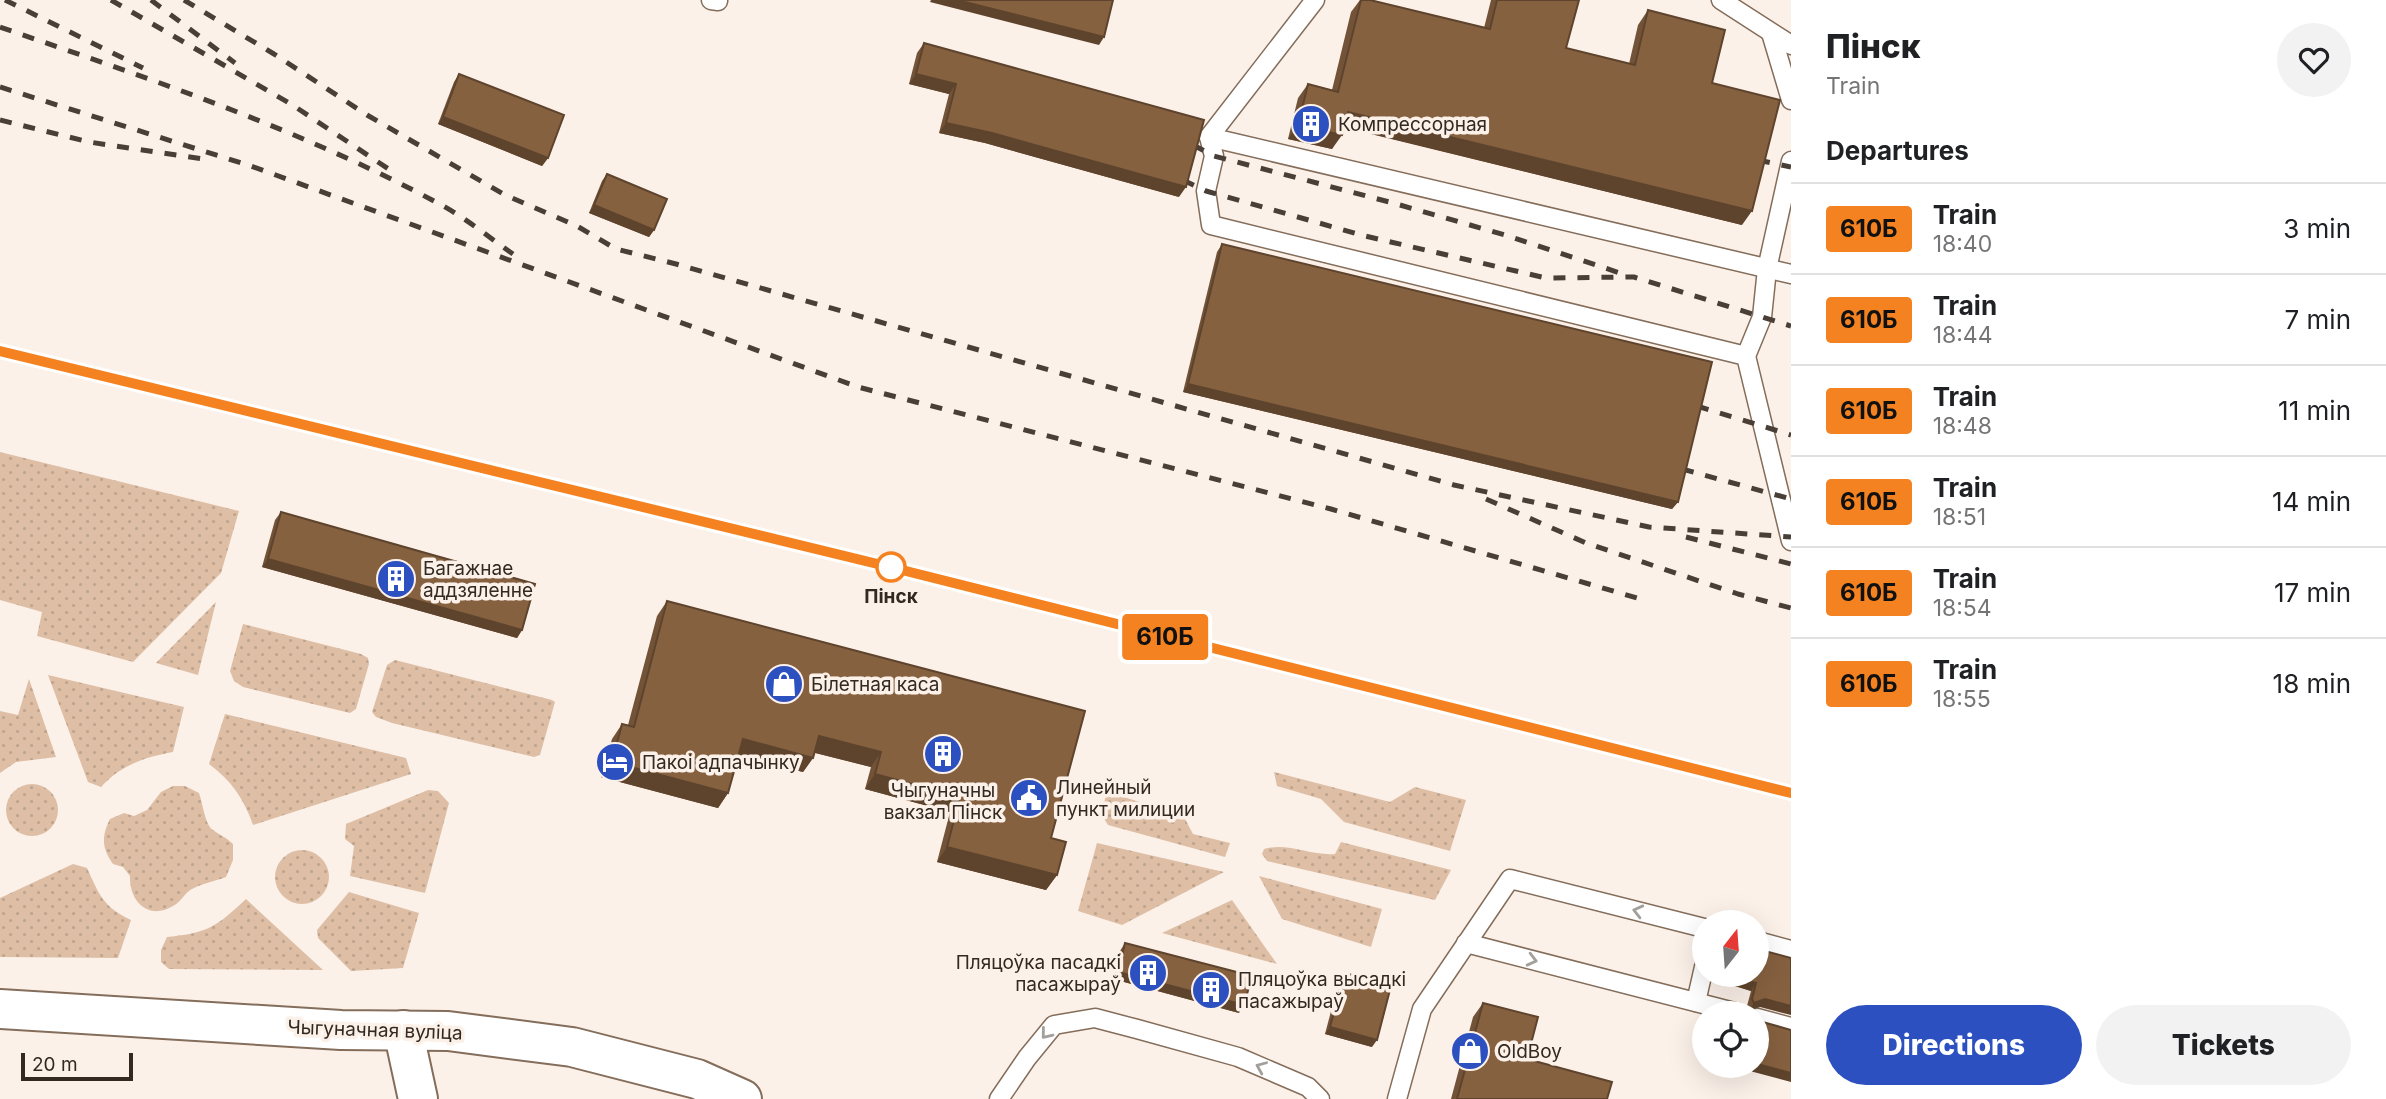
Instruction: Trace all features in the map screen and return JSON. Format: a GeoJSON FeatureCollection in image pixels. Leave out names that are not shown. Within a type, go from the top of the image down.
{"type":"FeatureCollection","features":[{"type":"Feature","properties":{"kind":"street","name":"Чыгуначная вуліца"},"geometry":{"type":"LineString","coordinates":[[0,1009],[341,1030],[447,1031],[572,1047],[698,1079],[742,1099]]}},
{"type":"Feature","properties":{"kind":"street"},"geometry":{"type":"LineString","coordinates":[[404,1030],[418,1099]]}},
{"type":"Feature","properties":{"kind":"lane"},"geometry":{"type":"LineString","coordinates":[[1209,136],[1315,0]]}},
{"type":"Feature","properties":{"kind":"lane"},"geometry":{"type":"LineString","coordinates":[[1721,0],[1791,46]]}},
{"type":"Feature","properties":{"kind":"lane"},"geometry":{"type":"LineString","coordinates":[[1771,33],[1791,100]]}},
{"type":"Feature","properties":{"kind":"lane"},"geometry":{"type":"LineString","coordinates":[[1209,136],[1791,274]]}},
{"type":"Feature","properties":{"kind":"lane"},"geometry":{"type":"LineString","coordinates":[[1209,136],[1214,156],[1206,191],[1211,225],[1746,356]]}},
{"type":"Feature","properties":{"kind":"lane"},"geometry":{"type":"LineString","coordinates":[[1791,161],[1766,269],[1762,317],[1746,356],[1791,541]]}},
{"type":"Feature","properties":{"kind":"lane"},"geometry":{"type":"LineString","coordinates":[[1397,1099],[1422,1009],[1510,879],[1692,925]]}},
{"type":"Feature","properties":{"kind":"lane"},"geometry":{"type":"LineString","coordinates":[[1466,943],[1692,1001]]}},
{"type":"Feature","properties":{"kind":"lane"},"geometry":{"type":"LineString","coordinates":[[1769,944],[1791,950]]}},
{"type":"Feature","properties":{"kind":"lane"},"geometry":{"type":"LineString","coordinates":[[999,1099],[1054,1025],[1095,1017],[1238,1057],[1308,1087],[1320,1099]]}},
{"type":"Feature","properties":{"kind":"lane"},"geometry":{"type":"LineString","coordinates":[[1769,1021],[1791,1027]]}},
{"type":"Feature","properties":{"kind":"shaded area"},"geometry":{"type":"Polygon","coordinates":[[[0,452],[239,511],[221,573],[133,662],[37,636],[42,612],[0,600],[0,452]]]}},
{"type":"Feature","properties":{"kind":"shaded area"},"geometry":{"type":"Polygon","coordinates":[[[216,602],[198,675],[156,663],[216,602]]]}},
{"type":"Feature","properties":{"kind":"shaded area"},"geometry":{"type":"Polygon","coordinates":[[[243,624],[368,658],[369,664],[356,709],[350,713],[243,687],[234,681],[230,671],[243,624]]]}},
{"type":"Feature","properties":{"kind":"shaded area"},"geometry":{"type":"Polygon","coordinates":[[[395,660],[552,700],[555,702],[540,755],[534,757],[376,717],[372,712],[387,665],[395,660]]]}},
{"type":"Feature","properties":{"kind":"shaded area"},"geometry":{"type":"Polygon","coordinates":[[[48,675],[184,707],[173,752],[134,763],[101,787],[88,782],[48,675]]]}},
{"type":"Feature","properties":{"kind":"shaded area"},"geometry":{"type":"Polygon","coordinates":[[[29,679],[56,757],[16,762],[0,773],[0,711],[18,715],[29,679]]]}},
{"type":"Feature","properties":{"kind":"shaded area"},"geometry":{"type":"Polygon","coordinates":[[[225,714],[406,758],[411,774],[253,825],[236,791],[209,764],[225,714]]]}},
{"type":"Feature","properties":{"kind":"shaded area"},"geometry":{"type":"Polygon","coordinates":[[[1274,772],[1390,802],[1415,787],[1466,800],[1450,851],[1344,822],[1321,799],[1277,786],[1274,772]]]}},
{"type":"Feature","properties":{"kind":"shaded area"},"geometry":{"type":"Polygon","coordinates":[[[32,784],[42,786],[50,792],[56,800],[56,820],[50,828],[42,834],[32,836],[22,834],[14,828],[8,820],[6,810],[8,800],[14,792],[22,786],[32,784]]]}},
{"type":"Feature","properties":{"kind":"shaded area"},"geometry":{"type":"Polygon","coordinates":[[[173,786],[185,786],[199,793],[210,827],[233,844],[233,860],[226,877],[194,888],[176,904],[164,910],[148,910],[133,893],[130,876],[123,867],[113,864],[107,853],[105,831],[110,819],[124,813],[134,816],[147,810],[161,792],[173,786]]]}},
{"type":"Feature","properties":{"kind":"shaded area"},"geometry":{"type":"Polygon","coordinates":[[[428,790],[438,791],[449,803],[425,893],[350,876],[354,846],[345,839],[346,824],[428,790]]]}},
{"type":"Feature","properties":{"kind":"shaded area"},"geometry":{"type":"Polygon","coordinates":[[[1107,792],[1183,815],[1193,834],[1230,843],[1225,857],[1108,825],[1101,814],[1107,792]]]}},
{"type":"Feature","properties":{"kind":"shaded area"},"geometry":{"type":"Polygon","coordinates":[[[1341,842],[1451,870],[1435,900],[1267,861],[1262,854],[1264,849],[1281,847],[1335,854],[1341,842]]]}},
{"type":"Feature","properties":{"kind":"shaded area"},"geometry":{"type":"Polygon","coordinates":[[[1097,843],[1224,872],[1122,925],[1078,911],[1097,843]]]}},
{"type":"Feature","properties":{"kind":"shaded area"},"geometry":{"type":"Polygon","coordinates":[[[302,850],[321,858],[329,877],[321,896],[302,904],[283,896],[275,877],[283,858],[302,850]]]}},
{"type":"Feature","properties":{"kind":"shaded area"},"geometry":{"type":"Polygon","coordinates":[[[73,864],[87,868],[108,905],[131,920],[118,958],[0,957],[0,898],[73,864]]]}},
{"type":"Feature","properties":{"kind":"shaded area"},"geometry":{"type":"Polygon","coordinates":[[[1259,876],[1382,909],[1371,947],[1282,919],[1259,876]]]}},
{"type":"Feature","properties":{"kind":"shaded area"},"geometry":{"type":"Polygon","coordinates":[[[349,892],[419,913],[403,968],[351,971],[318,938],[317,930],[349,892]]]}},
{"type":"Feature","properties":{"kind":"shaded area"},"geometry":{"type":"Polygon","coordinates":[[[246,899],[323,970],[169,969],[161,962],[161,950],[167,937],[211,927],[246,899]]]}},
{"type":"Feature","properties":{"kind":"shaded area"},"geometry":{"type":"Polygon","coordinates":[[[1232,900],[1277,964],[1162,933],[1232,900]]]}},
{"type":"Feature","properties":{"kind":"building"},"geometry":{"type":"Polygon","coordinates":[[[957,0],[1113,0],[1104,37],[957,0]]]}},
{"type":"Feature","properties":{"kind":"building"},"geometry":{"type":"Polygon","coordinates":[[[1361,0],[1490,29],[1497,0],[1579,0],[1566,48],[1635,65],[1648,10],[1725,30],[1712,83],[1780,100],[1752,211],[1348,112],[1342,135],[1298,125],[1308,84],[1338,92],[1361,0]]]}},
{"type":"Feature","properties":{"kind":"building"},"geometry":{"type":"Polygon","coordinates":[[[924,43],[1204,120],[1186,187],[992,133],[946,123],[956,84],[916,74],[924,43]]]}},
{"type":"Feature","properties":{"kind":"building"},"geometry":{"type":"Polygon","coordinates":[[[459,74],[564,115],[548,158],[443,117],[459,74]]]}},
{"type":"Feature","properties":{"kind":"building"},"geometry":{"type":"Polygon","coordinates":[[[607,174],[667,199],[654,230],[594,205],[607,174]]]}},
{"type":"Feature","properties":{"kind":"building"},"geometry":{"type":"Polygon","coordinates":[[[1222,244],[1712,362],[1678,502],[1188,384],[1222,244]]]}},
{"type":"Feature","properties":{"kind":"building","name":"Багажнае аддзяленне"},"geometry":{"type":"Polygon","coordinates":[[[281,512],[535,584],[522,630],[268,559],[281,512]]]}},
{"type":"Feature","properties":{"kind":"building","name":"Чыгуначны вакзал Пінск"},"geometry":{"type":"Polygon","coordinates":[[[667,601],[1085,711],[1051,838],[1066,842],[1057,875],[947,847],[960,797],[875,774],[881,752],[819,736],[813,758],[743,739],[728,793],[612,762],[622,724],[634,727],[667,601]]]}},
{"type":"Feature","properties":{"kind":"building"},"geometry":{"type":"Polygon","coordinates":[[[1125,943],[1252,976],[1244,1005],[1118,972],[1125,943]]]}},
{"type":"Feature","properties":{"kind":"building"},"geometry":{"type":"Polygon","coordinates":[[[1769,952],[1791,958],[1791,1006],[1765,999],[1752,999],[1755,987],[1769,987],[1769,952]]]}},
{"type":"Feature","properties":{"kind":"building"},"geometry":{"type":"Polygon","coordinates":[[[1345,973],[1391,986],[1377,1040],[1330,1027],[1345,973]]]}},
{"type":"Feature","properties":{"kind":"building"},"geometry":{"type":"Polygon","coordinates":[[[1483,1003],[1538,1017],[1527,1059],[1612,1082],[1607,1099],[1457,1099],[1483,1003]]]}},
{"type":"Feature","properties":{"kind":"building"},"geometry":{"type":"Polygon","coordinates":[[[1769,1024],[1791,1030],[1791,1073],[1769,1067],[1769,1024]]]}},
{"type":"Feature","properties":{"kind":"railway"},"geometry":{"type":"LineString","coordinates":[[5,0],[143,68]]}},
{"type":"Feature","properties":{"kind":"railway"},"geometry":{"type":"LineString","coordinates":[[111,0],[291,104],[393,172]]}},
{"type":"Feature","properties":{"kind":"railway"},"geometry":{"type":"LineString","coordinates":[[151,0],[235,63]]}},
{"type":"Feature","properties":{"kind":"railway"},"geometry":{"type":"LineString","coordinates":[[184,0],[274,54],[367,115],[505,195],[577,226],[616,249],[1454,485],[1649,527],[1791,537]]}},
{"type":"Feature","properties":{"kind":"railway"},"geometry":{"type":"LineString","coordinates":[[0,27],[220,105],[328,150],[444,207],[513,254]]}},
{"type":"Feature","properties":{"kind":"railway"},"geometry":{"type":"LineString","coordinates":[[0,87],[251,166],[858,387],[1331,509],[1637,598]]}},
{"type":"Feature","properties":{"kind":"railway"},"geometry":{"type":"LineString","coordinates":[[0,120],[89,142],[203,159]]}},
{"type":"Feature","properties":{"kind":"railway"},"geometry":{"type":"LineString","coordinates":[[1193,145],[1214,156],[1505,235],[1620,273]]}},
{"type":"Feature","properties":{"kind":"railway"},"geometry":{"type":"LineString","coordinates":[[1758,160],[1791,167]]}},
{"type":"Feature","properties":{"kind":"railway"},"geometry":{"type":"LineString","coordinates":[[1183,180],[1206,191],[1365,236],[1546,278],[1634,277],[1791,326]]}},
{"type":"Feature","properties":{"kind":"railway"},"geometry":{"type":"LineString","coordinates":[[0,351],[890,567],[1791,793]]}},
{"type":"Feature","properties":{"kind":"railway"},"geometry":{"type":"LineString","coordinates":[[1697,406],[1791,435]]}},
{"type":"Feature","properties":{"kind":"railway"},"geometry":{"type":"LineString","coordinates":[[1682,469],[1791,499]]}},
{"type":"Feature","properties":{"kind":"railway"},"geometry":{"type":"LineString","coordinates":[[1486,499],[1586,543],[1738,594],[1791,608]]}},
{"type":"Feature","properties":{"kind":"railway"},"geometry":{"type":"LineString","coordinates":[[1686,537],[1791,564]]}},
{"type":"Feature","properties":{"kind":"train","name":"610Б"},"geometry":{"type":"LineString","coordinates":[[0,351],[890,567],[1791,793]]}},
{"type":"Feature","properties":{"kind":"place","name":"Компрессорная"},"geometry":{"type":"Point","coordinates":[1311,124]}},
{"type":"Feature","properties":{"kind":"place","name":"Пінск"},"geometry":{"type":"Point","coordinates":[891,567]}},
{"type":"Feature","properties":{"kind":"place","name":"Багажнае аддзяленне"},"geometry":{"type":"Point","coordinates":[396,579]}},
{"type":"Feature","properties":{"kind":"place","name":"Білетная каса"},"geometry":{"type":"Point","coordinates":[784,684]}},
{"type":"Feature","properties":{"kind":"place","name":"Чыгуначны вакзал Пінск"},"geometry":{"type":"Point","coordinates":[943,754]}},
{"type":"Feature","properties":{"kind":"place","name":"Пакоі адпачынку"},"geometry":{"type":"Point","coordinates":[615,762]}},
{"type":"Feature","properties":{"kind":"place","name":"Линейный пункт милиции"},"geometry":{"type":"Point","coordinates":[1029,798]}},
{"type":"Feature","properties":{"kind":"place","name":"Пляцоўка пасадкі пасажыраў"},"geometry":{"type":"Point","coordinates":[1148,973]}},
{"type":"Feature","properties":{"kind":"place","name":"Пляцоўка высадкі пасажыраў"},"geometry":{"type":"Point","coordinates":[1211,990]}},
{"type":"Feature","properties":{"kind":"place","name":"OldBoy"},"geometry":{"type":"Point","coordinates":[1470,1051]}}]}
